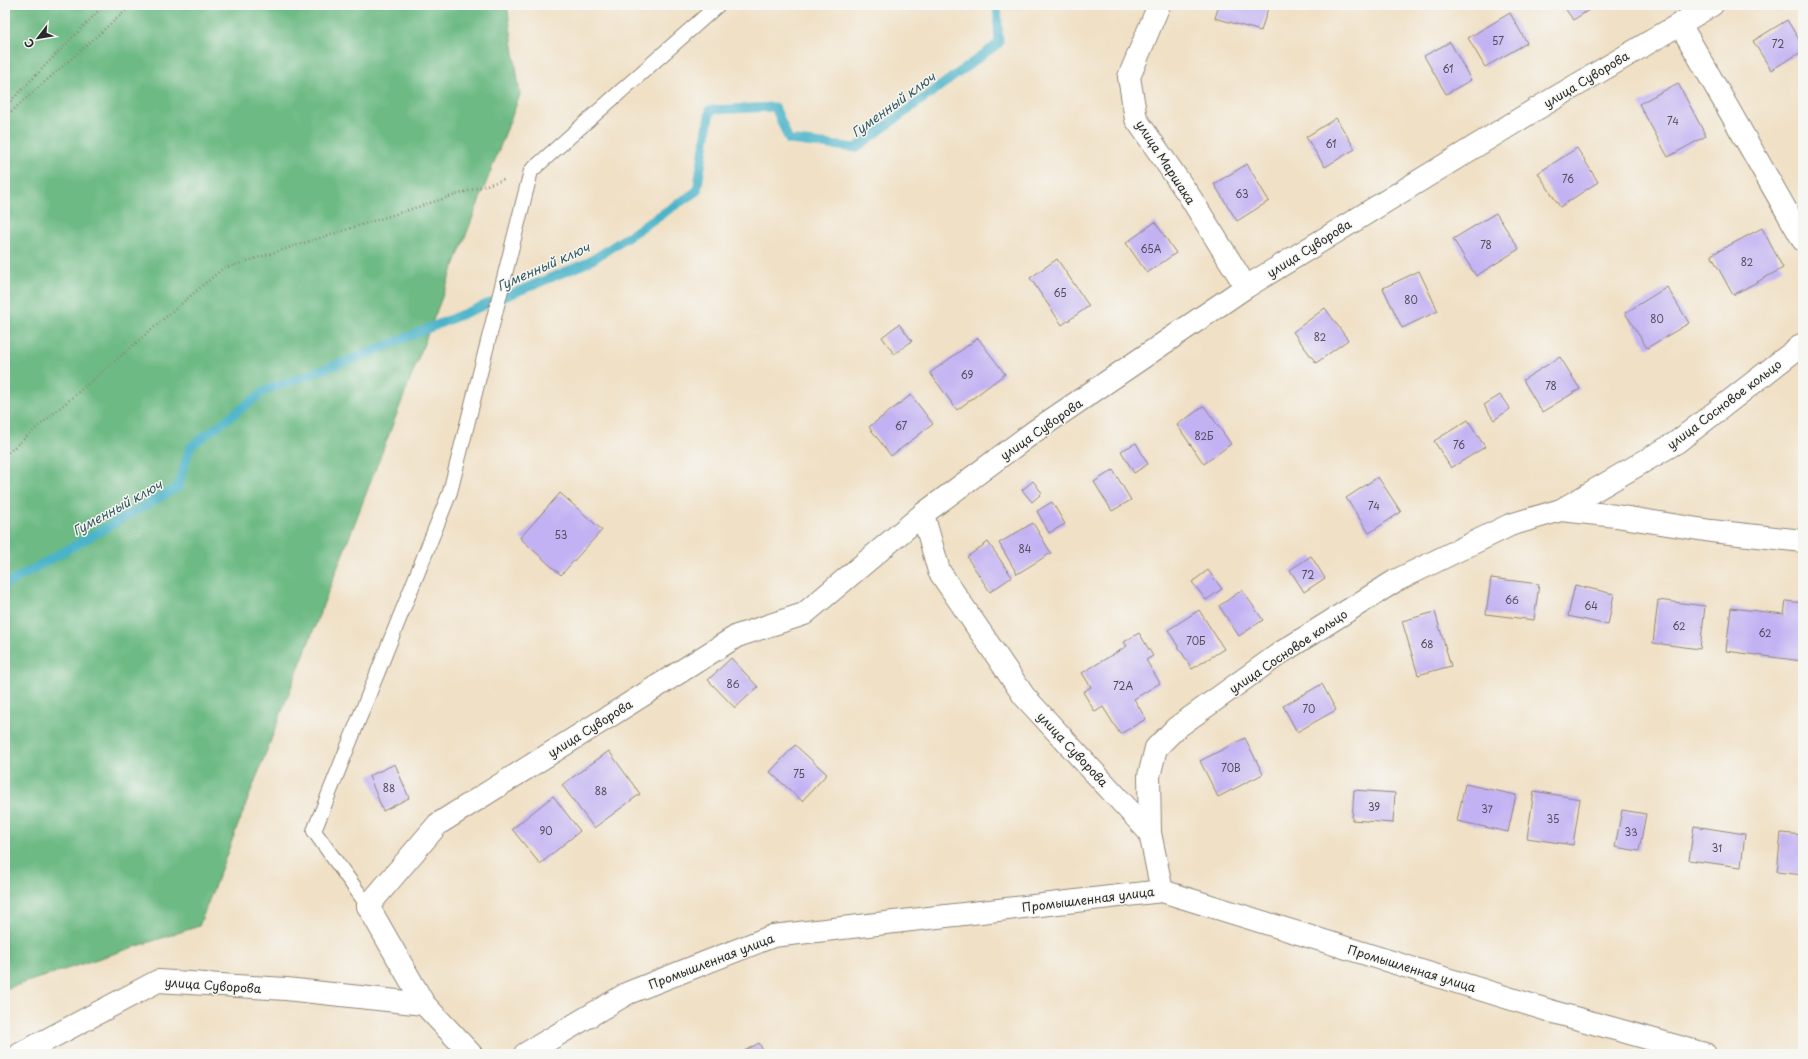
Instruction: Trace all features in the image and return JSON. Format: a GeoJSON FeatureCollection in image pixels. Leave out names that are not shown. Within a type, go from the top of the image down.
{"type":"FeatureCollection","features":[{"type":"Feature","properties":{"kind":"street","name":"улица Маршака"},"geometry":{"type":"LineString","coordinates":[[1159,5],[1129,77],[1136,119],[1190,197],[1246,287]]}},
{"type":"Feature","properties":{"kind":"street","name":"улица Суворова"},"geometry":{"type":"LineString","coordinates":[[368,906],[438,824],[737,636],[804,614],[923,514],[1035,431],[1246,287],[1533,111],[1712,5]]}},
{"type":"Feature","properties":{"kind":"street"},"geometry":{"type":"LineString","coordinates":[[1680,24],[1803,240]]}},
{"type":"Feature","properties":{"kind":"street","name":"улица Сосновое кольцо"},"geometry":{"type":"LineString","coordinates":[[1162,891],[1150,833],[1149,776],[1156,748],[1176,728],[1282,652],[1395,581],[1510,525],[1561,510],[1677,442],[1803,344]]}},
{"type":"Feature","properties":{"kind":"street","name":"улица Сосновое кольцо"},"geometry":{"type":"LineString","coordinates":[[1561,510],[1616,516],[1711,531],[1803,541]]}},
{"type":"Feature","properties":{"kind":"street","name":"улица Суворова"},"geometry":{"type":"LineString","coordinates":[[923,514],[939,571],[1024,696],[1150,833]]}},
{"type":"Feature","properties":{"kind":"street","name":"Промышленная улица"},"geometry":{"type":"LineString","coordinates":[[525,1054],[628,993],[773,936],[1162,891],[1557,1013],[1705,1054]]}},
{"type":"Feature","properties":{"kind":"street"},"geometry":{"type":"LineString","coordinates":[[368,906],[424,1004],[470,1054]]}},
{"type":"Feature","properties":{"kind":"street","name":"улица Суворова"},"geometry":{"type":"LineString","coordinates":[[20,1054],[158,981],[286,990],[424,1004]]}},
{"type":"Feature","properties":{"kind":"lane"},"geometry":{"type":"LineString","coordinates":[[368,906],[314,831],[450,492],[531,171],[718,5]]}},
{"type":"Feature","properties":{"kind":"path"},"geometry":{"type":"LineString","coordinates":[[5,107],[104,5]]}},
{"type":"Feature","properties":{"kind":"path"},"geometry":{"type":"LineString","coordinates":[[5,118],[132,5]]}},
{"type":"Feature","properties":{"kind":"path"},"geometry":{"type":"LineString","coordinates":[[5,455],[222,270],[531,171]]}},
{"type":"Feature","properties":{"kind":"green space"},"geometry":{"type":"Polygon","coordinates":[[[5,5],[507,5],[520,95],[199,926],[5,989],[5,5]]]}},
{"type":"Feature","properties":{"kind":"building"},"geometry":{"type":"Polygon","coordinates":[[[1219,5],[1269,5],[1261,31],[1215,18],[1219,5]]]}},
{"type":"Feature","properties":{"kind":"building"},"geometry":{"type":"Polygon","coordinates":[[[1563,5],[1597,5],[1573,20],[1563,5]]]}},
{"type":"Feature","properties":{"kind":"building"},"geometry":{"type":"Polygon","coordinates":[[[1510,13],[1527,43],[1485,67],[1468,38],[1510,13]]]}},
{"type":"Feature","properties":{"kind":"building"},"geometry":{"type":"Polygon","coordinates":[[[1787,20],[1803,46],[1803,51],[1771,70],[1753,41],[1787,20]]]}},
{"type":"Feature","properties":{"kind":"building"},"geometry":{"type":"Polygon","coordinates":[[[1450,42],[1471,80],[1446,94],[1424,56],[1450,42]]]}},
{"type":"Feature","properties":{"kind":"building"},"geometry":{"type":"Polygon","coordinates":[[[1678,83],[1706,136],[1668,157],[1639,104],[1678,83]]]}},
{"type":"Feature","properties":{"kind":"building"},"geometry":{"type":"Polygon","coordinates":[[[1336,118],[1355,149],[1325,167],[1306,137],[1336,118]]]}},
{"type":"Feature","properties":{"kind":"building"},"geometry":{"type":"Polygon","coordinates":[[[1577,148],[1598,182],[1560,207],[1538,173],[1577,148]]]}},
{"type":"Feature","properties":{"kind":"building"},"geometry":{"type":"Polygon","coordinates":[[[1247,164],[1269,201],[1237,221],[1214,184],[1247,164]]]}},
{"type":"Feature","properties":{"kind":"building"},"geometry":{"type":"Polygon","coordinates":[[[1496,213],[1519,249],[1476,276],[1453,239],[1496,213]]]}},
{"type":"Feature","properties":{"kind":"building"},"geometry":{"type":"Polygon","coordinates":[[[1155,222],[1176,253],[1147,273],[1126,243],[1155,222]]]}},
{"type":"Feature","properties":{"kind":"building"},"geometry":{"type":"Polygon","coordinates":[[[1762,228],[1783,268],[1733,295],[1711,255],[1762,228]]]}},
{"type":"Feature","properties":{"kind":"building"},"geometry":{"type":"Polygon","coordinates":[[[1057,259],[1089,306],[1062,325],[1030,278],[1057,259]]]}},
{"type":"Feature","properties":{"kind":"building"},"geometry":{"type":"Polygon","coordinates":[[[1419,271],[1438,311],[1402,328],[1383,288],[1419,271]]]}},
{"type":"Feature","properties":{"kind":"building"},"geometry":{"type":"Polygon","coordinates":[[[1667,287],[1689,323],[1647,348],[1625,313],[1667,287]]]}},
{"type":"Feature","properties":{"kind":"building"},"geometry":{"type":"Polygon","coordinates":[[[1325,308],[1348,340],[1316,363],[1293,332],[1325,308]]]}},
{"type":"Feature","properties":{"kind":"building"},"geometry":{"type":"Polygon","coordinates":[[[899,324],[912,341],[894,354],[882,337],[899,324]]]}},
{"type":"Feature","properties":{"kind":"building"},"geometry":{"type":"Polygon","coordinates":[[[978,338],[1005,374],[957,410],[930,373],[978,338]]]}},
{"type":"Feature","properties":{"kind":"building"},"geometry":{"type":"Polygon","coordinates":[[[1560,357],[1580,389],[1542,412],[1523,380],[1560,357]]]}},
{"type":"Feature","properties":{"kind":"building"},"geometry":{"type":"Polygon","coordinates":[[[911,395],[933,424],[891,456],[869,427],[911,395]]]}},
{"type":"Feature","properties":{"kind":"building"},"geometry":{"type":"Polygon","coordinates":[[[1500,395],[1510,409],[1494,420],[1484,405],[1500,395]]]}},
{"type":"Feature","properties":{"kind":"building"},"geometry":{"type":"Polygon","coordinates":[[[1204,406],[1231,444],[1204,464],[1177,425],[1204,406]]]}},
{"type":"Feature","properties":{"kind":"building"},"geometry":{"type":"Polygon","coordinates":[[[1468,420],[1485,447],[1451,468],[1434,441],[1468,420]]]}},
{"type":"Feature","properties":{"kind":"building"},"geometry":{"type":"Polygon","coordinates":[[[1136,443],[1148,464],[1134,473],[1121,451],[1136,443]]]}},
{"type":"Feature","properties":{"kind":"building"},"geometry":{"type":"Polygon","coordinates":[[[1113,470],[1131,500],[1112,511],[1094,482],[1113,470]]]}},
{"type":"Feature","properties":{"kind":"building"},"geometry":{"type":"Polygon","coordinates":[[[1378,477],[1401,512],[1369,533],[1346,498],[1378,477]]]}},
{"type":"Feature","properties":{"kind":"building"},"geometry":{"type":"Polygon","coordinates":[[[1033,481],[1042,493],[1032,502],[1022,490],[1033,481]]]}},
{"type":"Feature","properties":{"kind":"building"},"geometry":{"type":"Polygon","coordinates":[[[560,493],[602,530],[561,575],[520,538],[560,493]]]}},
{"type":"Feature","properties":{"kind":"building"},"geometry":{"type":"Polygon","coordinates":[[[1052,502],[1065,524],[1049,533],[1037,511],[1052,502]]]}},
{"type":"Feature","properties":{"kind":"building"},"geometry":{"type":"Polygon","coordinates":[[[1033,523],[1051,553],[1017,574],[999,543],[1033,523]]]}},
{"type":"Feature","properties":{"kind":"building"},"geometry":{"type":"Polygon","coordinates":[[[988,542],[1012,577],[990,592],[967,557],[988,542]]]}},
{"type":"Feature","properties":{"kind":"building"},"geometry":{"type":"Polygon","coordinates":[[[1311,556],[1325,578],[1304,592],[1290,570],[1311,556]]]}},
{"type":"Feature","properties":{"kind":"building"},"geometry":{"type":"Polygon","coordinates":[[[1208,570],[1222,589],[1206,600],[1192,582],[1208,570]]]}},
{"type":"Feature","properties":{"kind":"building"},"geometry":{"type":"Polygon","coordinates":[[[1491,578],[1539,584],[1534,620],[1486,614],[1491,578]]]}},
{"type":"Feature","properties":{"kind":"building"},"geometry":{"type":"Polygon","coordinates":[[[1575,585],[1614,594],[1608,625],[1568,616],[1575,585]]]}},
{"type":"Feature","properties":{"kind":"building"},"geometry":{"type":"Polygon","coordinates":[[[1242,590],[1263,620],[1239,636],[1219,606],[1242,590]]]}},
{"type":"Feature","properties":{"kind":"building"},"geometry":{"type":"Polygon","coordinates":[[[1658,600],[1705,606],[1700,649],[1653,643],[1658,600]]]}},
{"type":"Feature","properties":{"kind":"building"},"geometry":{"type":"Polygon","coordinates":[[[1786,601],[1803,603],[1802,661],[1726,651],[1731,608],[1784,614],[1786,601]]]}},
{"type":"Feature","properties":{"kind":"building"},"geometry":{"type":"Polygon","coordinates":[[[1199,610],[1224,649],[1192,669],[1168,630],[1199,610]]]}},
{"type":"Feature","properties":{"kind":"building"},"geometry":{"type":"Polygon","coordinates":[[[1435,612],[1451,666],[1418,675],[1402,621],[1435,612]]]}},
{"type":"Feature","properties":{"kind":"building"},"geometry":{"type":"Polygon","coordinates":[[[1139,633],[1153,656],[1146,660],[1160,683],[1134,699],[1146,719],[1120,734],[1103,707],[1095,712],[1083,692],[1091,687],[1082,673],[1127,646],[1124,642],[1139,633]]]}},
{"type":"Feature","properties":{"kind":"building"},"geometry":{"type":"Polygon","coordinates":[[[731,658],[758,687],[735,708],[708,680],[731,658]]]}},
{"type":"Feature","properties":{"kind":"building"},"geometry":{"type":"Polygon","coordinates":[[[1322,684],[1336,710],[1297,732],[1283,706],[1322,684]]]}},
{"type":"Feature","properties":{"kind":"building"},"geometry":{"type":"Polygon","coordinates":[[[1245,738],[1263,774],[1218,797],[1200,761],[1245,738]]]}},
{"type":"Feature","properties":{"kind":"building"},"geometry":{"type":"Polygon","coordinates":[[[795,745],[827,774],[802,801],[770,772],[795,745]]]}},
{"type":"Feature","properties":{"kind":"building"},"geometry":{"type":"Polygon","coordinates":[[[609,751],[640,794],[594,828],[562,785],[609,751]]]}},
{"type":"Feature","properties":{"kind":"building"},"geometry":{"type":"Polygon","coordinates":[[[395,764],[409,798],[383,811],[369,776],[395,764]]]}},
{"type":"Feature","properties":{"kind":"building"},"geometry":{"type":"Polygon","coordinates":[[[1465,784],[1516,795],[1508,832],[1457,821],[1465,784]]]}},
{"type":"Feature","properties":{"kind":"building"},"geometry":{"type":"Polygon","coordinates":[[[1354,790],[1395,793],[1393,823],[1352,820],[1354,790]]]}},
{"type":"Feature","properties":{"kind":"building"},"geometry":{"type":"Polygon","coordinates":[[[1534,791],[1580,799],[1573,845],[1527,838],[1534,791]]]}},
{"type":"Feature","properties":{"kind":"building"},"geometry":{"type":"Polygon","coordinates":[[[553,796],[580,831],[540,864],[512,829],[553,796]]]}},
{"type":"Feature","properties":{"kind":"building"},"geometry":{"type":"Polygon","coordinates":[[[1622,810],[1646,814],[1639,851],[1615,847],[1622,810]]]}},
{"type":"Feature","properties":{"kind":"building"},"geometry":{"type":"Polygon","coordinates":[[[1694,826],[1745,834],[1741,867],[1689,860],[1694,826]]]}},
{"type":"Feature","properties":{"kind":"building"},"geometry":{"type":"Polygon","coordinates":[[[1781,833],[1803,835],[1803,875],[1777,872],[1781,833]]]}},
{"type":"Feature","properties":{"kind":"building"},"geometry":{"type":"Polygon","coordinates":[[[759,1043],[765,1054],[739,1054],[759,1043]]]}},
{"type":"Feature","properties":{"kind":"waterway","name":"Гуменный ключ"},"geometry":{"type":"LineString","coordinates":[[5,585],[178,487],[190,447],[266,390],[366,354],[589,262],[697,191],[710,110],[775,107],[789,140],[856,148],[999,43],[997,5]]}}]}
